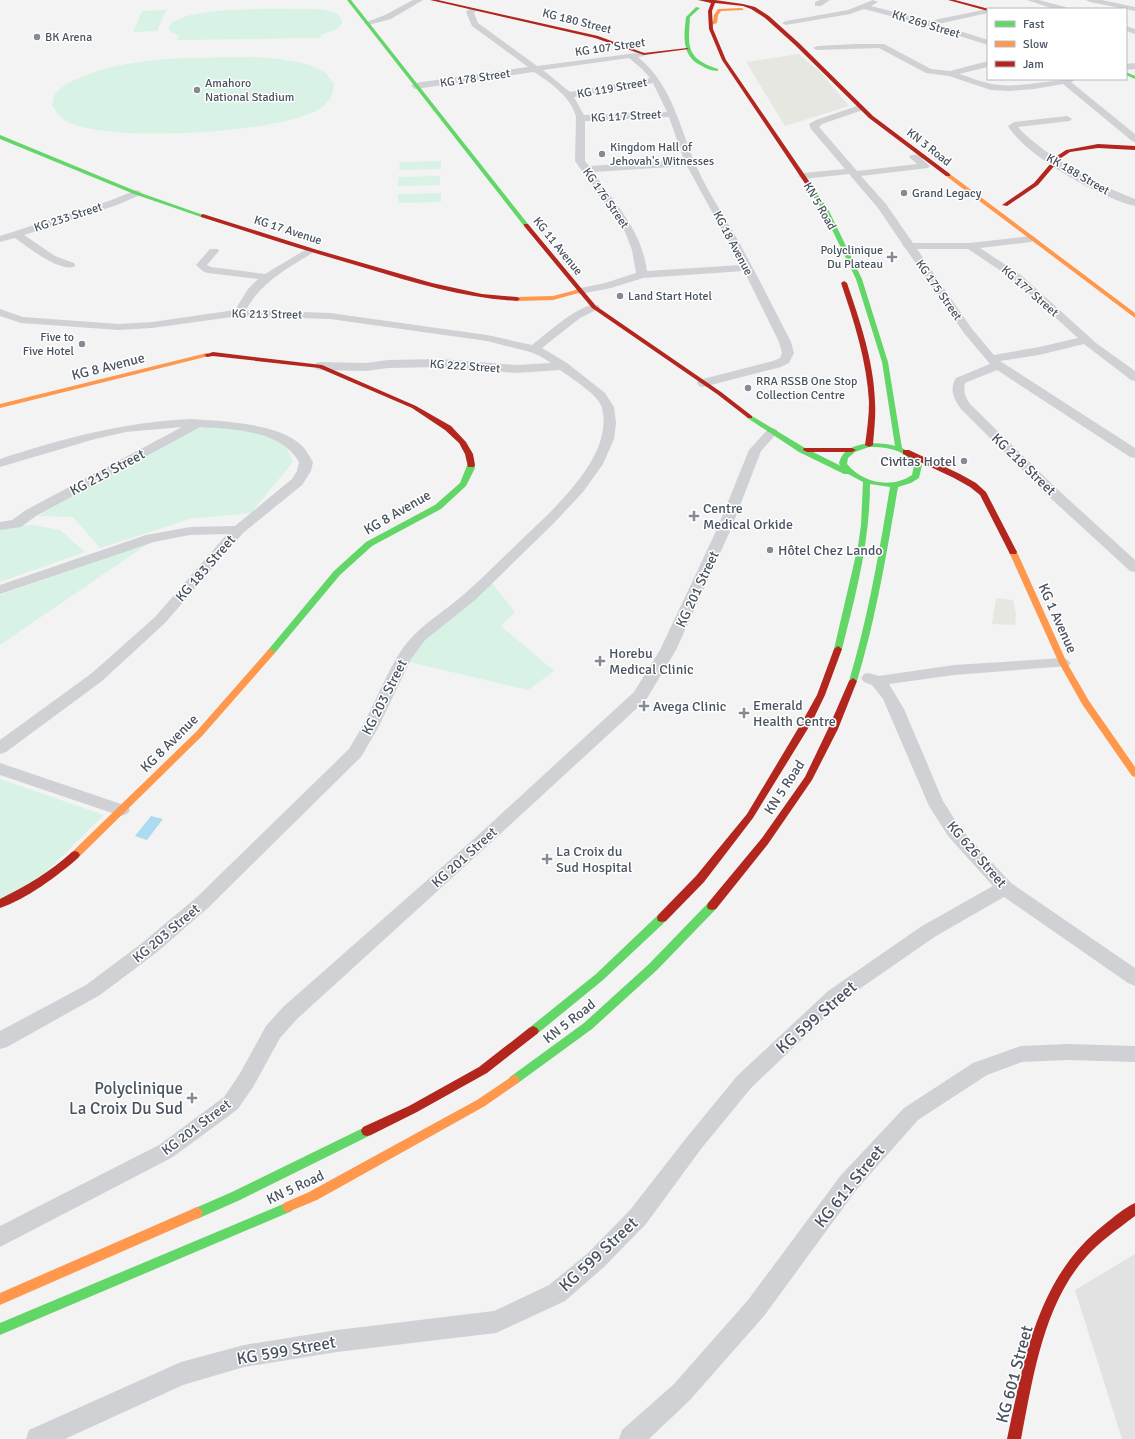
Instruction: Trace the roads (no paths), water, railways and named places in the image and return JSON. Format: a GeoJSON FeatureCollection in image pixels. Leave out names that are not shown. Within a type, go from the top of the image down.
{"type":"FeatureCollection","features":[{"type":"Feature","properties":{"kind":"main road","name":"KG 11 Avenue"},"geometry":{"type":"LineString","coordinates":[[349,0],[415,86],[594,307],[719,393],[737,408],[772,432],[802,450],[866,483]]}},
{"type":"Feature","properties":{"kind":"main road","name":"KG 180 Street"},"geometry":{"type":"LineString","coordinates":[[432,0],[596,37],[644,54]]}},
{"type":"Feature","properties":{"kind":"main road"},"geometry":{"type":"LineString","coordinates":[[711,24],[710,10],[714,0]]}},
{"type":"Feature","properties":{"kind":"main road","name":"KN 3 Road"},"geometry":{"type":"LineString","coordinates":[[700,3],[714,0],[748,6],[767,17],[837,82],[860,108],[921,156],[1135,316]]}},
{"type":"Feature","properties":{"kind":"main road"},"geometry":{"type":"LineString","coordinates":[[744,0],[757,2],[765,7],[828,59]]}},
{"type":"Feature","properties":{"kind":"main road"},"geometry":{"type":"LineString","coordinates":[[950,0],[987,11]]}},
{"type":"Feature","properties":{"kind":"main road"},"geometry":{"type":"LineString","coordinates":[[697,20],[700,3]]}},
{"type":"Feature","properties":{"kind":"main road"},"geometry":{"type":"LineString","coordinates":[[700,3],[688,17],[686,45],[696,62],[718,74],[711,59]]}},
{"type":"Feature","properties":{"kind":"main road"},"geometry":{"type":"LineString","coordinates":[[711,24],[715,22],[717,12],[726,9],[744,10],[767,17]]}},
{"type":"Feature","properties":{"kind":"main road","name":"KN 5 Road"},"geometry":{"type":"LineString","coordinates":[[711,24],[711,29],[724,60],[826,211],[859,279],[885,362],[902,451]]}},
{"type":"Feature","properties":{"kind":"main road","name":"KG 107 Street"},"geometry":{"type":"LineString","coordinates":[[644,54],[687,49]]}},
{"type":"Feature","properties":{"kind":"main road"},"geometry":{"type":"LineString","coordinates":[[742,104],[754,121]]}},
{"type":"Feature","properties":{"kind":"main road"},"geometry":{"type":"LineString","coordinates":[[860,108],[875,106]]}},
{"type":"Feature","properties":{"kind":"main road","name":"KN 3 Road"},"geometry":{"type":"LineString","coordinates":[[897,125],[930,149]]}},
{"type":"Feature","properties":{"kind":"main road","name":"KG 17 Avenue"},"geometry":{"type":"LineString","coordinates":[[0,138],[179,209],[310,250],[450,291],[468,295],[505,298],[549,298],[580,291]]}},
{"type":"Feature","properties":{"kind":"main road"},"geometry":{"type":"LineString","coordinates":[[1016,212],[1002,202],[1040,180],[1062,154],[1074,150],[1113,146],[1135,148]]}},
{"type":"Feature","properties":{"kind":"main road"},"geometry":{"type":"LineString","coordinates":[[802,450],[852,450],[869,445],[871,397],[853,310],[841,276]]}},
{"type":"Feature","properties":{"kind":"main road","name":"KG 8 Avenue"},"geometry":{"type":"LineString","coordinates":[[0,406],[213,354],[320,366],[414,407],[448,428],[462,442],[469,454],[471,468],[463,484],[438,507],[369,544],[337,573],[239,690],[199,734],[64,865],[32,887],[0,904]]}},
{"type":"Feature","properties":{"kind":"main road","name":"KG 1 Avenue"},"geometry":{"type":"LineString","coordinates":[[869,445],[879,445],[902,451],[957,476],[978,489],[983,494],[990,504],[1020,565],[1063,663],[1085,702],[1135,774]]}},
{"type":"Feature","properties":{"kind":"main road"},"geometry":{"type":"LineString","coordinates":[[847,472],[843,460],[846,454],[852,450]]}},
{"type":"Feature","properties":{"kind":"main road"},"geometry":{"type":"LineString","coordinates":[[866,483],[894,486],[904,484],[920,475],[917,463],[913,457],[902,451]]}},
{"type":"Feature","properties":{"kind":"main road"},"geometry":{"type":"LineString","coordinates":[[937,476],[957,476]]}},
{"type":"Feature","properties":{"kind":"main road","name":"KN 5 Road"},"geometry":{"type":"LineString","coordinates":[[0,1299],[236,1196],[415,1112],[483,1070],[570,1002],[637,944],[700,879],[750,816],[822,695],[837,653],[859,563],[867,501],[866,483]]}},
{"type":"Feature","properties":{"kind":"main road","name":"KN 5 Road"},"geometry":{"type":"LineString","coordinates":[[0,1329],[313,1196],[428,1128],[481,1103],[588,1026],[653,967],[717,901],[765,841],[809,778],[834,729],[856,675],[863,648],[880,568],[894,486]]}},
{"type":"Feature","properties":{"kind":"main road","name":"KG 601 Street"},"geometry":{"type":"LineString","coordinates":[[1014,1439],[1034,1347],[1055,1295],[1068,1270],[1084,1250],[1108,1229],[1135,1209]]}},
{"type":"Feature","properties":{"kind":"street"},"geometry":{"type":"LineString","coordinates":[[368,23],[388,17],[419,0]]}},
{"type":"Feature","properties":{"kind":"street"},"geometry":{"type":"LineString","coordinates":[[818,4],[826,0]]}},
{"type":"Feature","properties":{"kind":"street"},"geometry":{"type":"LineString","coordinates":[[786,23],[840,14],[879,0]]}},
{"type":"Feature","properties":{"kind":"street"},"geometry":{"type":"LineString","coordinates":[[975,6],[985,0]]}},
{"type":"Feature","properties":{"kind":"street"},"geometry":{"type":"LineString","coordinates":[[1031,0],[1059,8]]}},
{"type":"Feature","properties":{"kind":"street"},"geometry":{"type":"LineString","coordinates":[[1090,0],[1135,9]]}},
{"type":"Feature","properties":{"kind":"street","name":"KK 269 Street"},"geometry":{"type":"LineString","coordinates":[[863,6],[928,23],[987,43]]}},
{"type":"Feature","properties":{"kind":"street","name":"KG 176 Street"},"geometry":{"type":"LineString","coordinates":[[473,10],[470,12],[475,24],[555,83],[568,95],[579,113],[580,118],[578,151],[580,161],[626,223],[636,242],[640,257],[642,275]]}},
{"type":"Feature","properties":{"kind":"street"},"geometry":{"type":"LineString","coordinates":[[928,23],[987,11]]}},
{"type":"Feature","properties":{"kind":"street"},"geometry":{"type":"LineString","coordinates":[[811,44],[881,46],[922,68],[950,74],[991,87],[1001,88],[1034,86],[1070,80],[1135,139]]}},
{"type":"Feature","properties":{"kind":"street","name":"KG 107 Street"},"geometry":{"type":"LineString","coordinates":[[536,69],[644,54]]}},
{"type":"Feature","properties":{"kind":"street","name":"KG 18 Avenue"},"geometry":{"type":"LineString","coordinates":[[632,56],[640,61],[656,80],[662,90],[689,163],[747,268],[785,342],[788,353],[786,360],[777,364],[703,383]]}},
{"type":"Feature","properties":{"kind":"street"},"geometry":{"type":"LineString","coordinates":[[950,74],[987,64]]}},
{"type":"Feature","properties":{"kind":"street","name":"KG 178 Street"},"geometry":{"type":"LineString","coordinates":[[415,86],[536,69]]}},
{"type":"Feature","properties":{"kind":"street","name":"KG 119 Street"},"geometry":{"type":"LineString","coordinates":[[568,95],[656,80]]}},
{"type":"Feature","properties":{"kind":"street","name":"KG 175 Street"},"geometry":{"type":"LineString","coordinates":[[860,108],[814,124],[814,127],[882,206],[908,246],[968,331],[994,362],[1135,454]]}},
{"type":"Feature","properties":{"kind":"street","name":"KG 117 Street"},"geometry":{"type":"LineString","coordinates":[[580,118],[672,114]]}},
{"type":"Feature","properties":{"kind":"street","name":"KK 188 Street"},"geometry":{"type":"LineString","coordinates":[[1067,119],[1013,126],[1031,145],[1054,163],[1112,194],[1135,203]]}},
{"type":"Feature","properties":{"kind":"street"},"geometry":{"type":"LineString","coordinates":[[803,176],[925,166],[914,157],[921,156]]}},
{"type":"Feature","properties":{"kind":"street"},"geometry":{"type":"LineString","coordinates":[[586,169],[689,163]]}},
{"type":"Feature","properties":{"kind":"street","name":"KG 233 Street"},"geometry":{"type":"LineString","coordinates":[[0,239],[136,193]]}},
{"type":"Feature","properties":{"kind":"street"},"geometry":{"type":"LineString","coordinates":[[16,234],[51,258],[70,265]]}},
{"type":"Feature","properties":{"kind":"street"},"geometry":{"type":"LineString","coordinates":[[908,246],[970,246],[1031,239]]}},
{"type":"Feature","properties":{"kind":"street","name":"KG 177 Street"},"geometry":{"type":"LineString","coordinates":[[970,246],[1017,277],[1086,340],[1115,364],[1135,377]]}},
{"type":"Feature","properties":{"kind":"street"},"geometry":{"type":"LineString","coordinates":[[239,313],[243,304],[253,290],[266,277],[276,269],[310,250]]}},
{"type":"Feature","properties":{"kind":"street"},"geometry":{"type":"LineString","coordinates":[[214,251],[202,261],[201,265],[208,270],[266,277]]}},
{"type":"Feature","properties":{"kind":"street"},"geometry":{"type":"LineString","coordinates":[[580,291],[607,286],[642,275],[747,268]]}},
{"type":"Feature","properties":{"kind":"street"},"geometry":{"type":"LineString","coordinates":[[534,349],[576,316],[594,307]]}},
{"type":"Feature","properties":{"kind":"street","name":"KG 213 Street"},"geometry":{"type":"LineString","coordinates":[[2,315],[21,320],[39,322],[119,327],[152,325],[239,313],[330,316],[487,338],[534,349]]}},
{"type":"Feature","properties":{"kind":"street"},"geometry":{"type":"LineString","coordinates":[[994,362],[1086,340]]}},
{"type":"Feature","properties":{"kind":"street","name":"KG 203 Street"},"geometry":{"type":"LineString","coordinates":[[0,1041],[93,990],[148,948],[203,902],[355,753],[370,728],[404,657],[420,637],[469,598],[548,521],[578,489],[596,464],[608,438],[610,423],[608,407],[601,396],[563,366],[544,353],[534,349]]}},
{"type":"Feature","properties":{"kind":"street","name":"KG 218 Street"},"geometry":{"type":"LineString","coordinates":[[994,362],[960,381],[957,388],[958,396],[965,406],[1052,491],[1135,568]]}},
{"type":"Feature","properties":{"kind":"street","name":"KG 222 Street"},"geometry":{"type":"LineString","coordinates":[[320,366],[366,367],[388,364],[441,363],[516,369],[563,366]]}},
{"type":"Feature","properties":{"kind":"street","name":"KG 222 Street"},"geometry":{"type":"LineString","coordinates":[[347,378],[366,367]]}},
{"type":"Feature","properties":{"kind":"street","name":"KG 215 Street"},"geometry":{"type":"LineString","coordinates":[[0,526],[16,524],[31,513],[200,422]]}},
{"type":"Feature","properties":{"kind":"street","name":"KG 215 Street"},"geometry":{"type":"LineString","coordinates":[[0,463],[34,451],[100,433],[149,425],[200,422],[238,426],[285,438],[298,448],[306,462],[304,471],[297,482],[238,530]]}},
{"type":"Feature","properties":{"kind":"street","name":"KG 201 Street"},"geometry":{"type":"LineString","coordinates":[[0,1237],[166,1152],[231,1103],[246,1081],[273,1032],[290,1013],[481,842],[640,696],[668,650],[724,529],[755,450],[772,432]]}},
{"type":"Feature","properties":{"kind":"street","name":"KG 183 Street"},"geometry":{"type":"LineString","coordinates":[[0,590],[151,538],[190,530],[238,530]]}},
{"type":"Feature","properties":{"kind":"street","name":"KG 183 Street"},"geometry":{"type":"LineString","coordinates":[[0,748],[97,677],[160,620],[238,530]]}},
{"type":"Feature","properties":{"kind":"street"},"geometry":{"type":"LineString","coordinates":[[856,675],[878,681],[954,670],[1063,663]]}},
{"type":"Feature","properties":{"kind":"street","name":"KG 626 Street"},"geometry":{"type":"LineString","coordinates":[[878,681],[890,697],[935,802],[954,832],[1005,888],[1135,978]]}},
{"type":"Feature","properties":{"kind":"street"},"geometry":{"type":"LineString","coordinates":[[0,769],[121,810]]}},
{"type":"Feature","properties":{"kind":"street","name":"KG 599 Street"},"geometry":{"type":"LineString","coordinates":[[38,1439],[181,1374],[244,1356],[337,1341],[496,1322],[557,1293],[596,1260],[638,1217],[694,1143],[744,1082],[786,1040],[829,1001],[929,931],[1005,888]]}},
{"type":"Feature","properties":{"kind":"street","name":"KG 611 Street"},"geometry":{"type":"LineString","coordinates":[[631,1439],[682,1392],[756,1308],[849,1182],[911,1114],[980,1069],[1021,1054],[1067,1052],[1135,1054]]}},
{"type":"Feature","properties":{"kind":"water"},"geometry":{"type":"Polygon","coordinates":[[[151,816],[163,819],[147,840],[135,836],[151,816]]]}},
{"type":"Feature","properties":{"kind":"place","name":"BK Arena"},"geometry":{"type":"Point","coordinates":[37,37]}},
{"type":"Feature","properties":{"kind":"place","name":"Amahoro National Stadium"},"geometry":{"type":"Point","coordinates":[197,90]}},
{"type":"Feature","properties":{"kind":"place","name":"Kingdom Hall of Jehovah's Witnesses"},"geometry":{"type":"Point","coordinates":[602,154]}},
{"type":"Feature","properties":{"kind":"place","name":"Grand Legacy"},"geometry":{"type":"Point","coordinates":[904,193]}},
{"type":"Feature","properties":{"kind":"place","name":"Polyclinique Du Plateau"},"geometry":{"type":"Point","coordinates":[892,257]}},
{"type":"Feature","properties":{"kind":"place","name":"Land Start Hotel"},"geometry":{"type":"Point","coordinates":[620,296]}},
{"type":"Feature","properties":{"kind":"place","name":"Five to Five Hotel"},"geometry":{"type":"Point","coordinates":[82,344]}},
{"type":"Feature","properties":{"kind":"place","name":"RRA RSSB One Stop Collection Centre"},"geometry":{"type":"Point","coordinates":[748,388]}},
{"type":"Feature","properties":{"kind":"place","name":"Civitas Hotel"},"geometry":{"type":"Point","coordinates":[964,461]}},
{"type":"Feature","properties":{"kind":"place","name":"Centre Medical Orkide"},"geometry":{"type":"Point","coordinates":[694,516]}},
{"type":"Feature","properties":{"kind":"place","name":"Hôtel Chez Lando"},"geometry":{"type":"Point","coordinates":[770,550]}},
{"type":"Feature","properties":{"kind":"place","name":"Horebu Medical Clinic"},"geometry":{"type":"Point","coordinates":[600,661]}},
{"type":"Feature","properties":{"kind":"place","name":"Avega Clinic"},"geometry":{"type":"Point","coordinates":[644,706]}},
{"type":"Feature","properties":{"kind":"place","name":"Emerald Health Centre"},"geometry":{"type":"Point","coordinates":[744,713]}},
{"type":"Feature","properties":{"kind":"place","name":"La Croix du Sud Hospital"},"geometry":{"type":"Point","coordinates":[547,859]}},
{"type":"Feature","properties":{"kind":"place","name":"Polyclinique La Croix Du Sud"},"geometry":{"type":"Point","coordinates":[192,1098]}}]}
